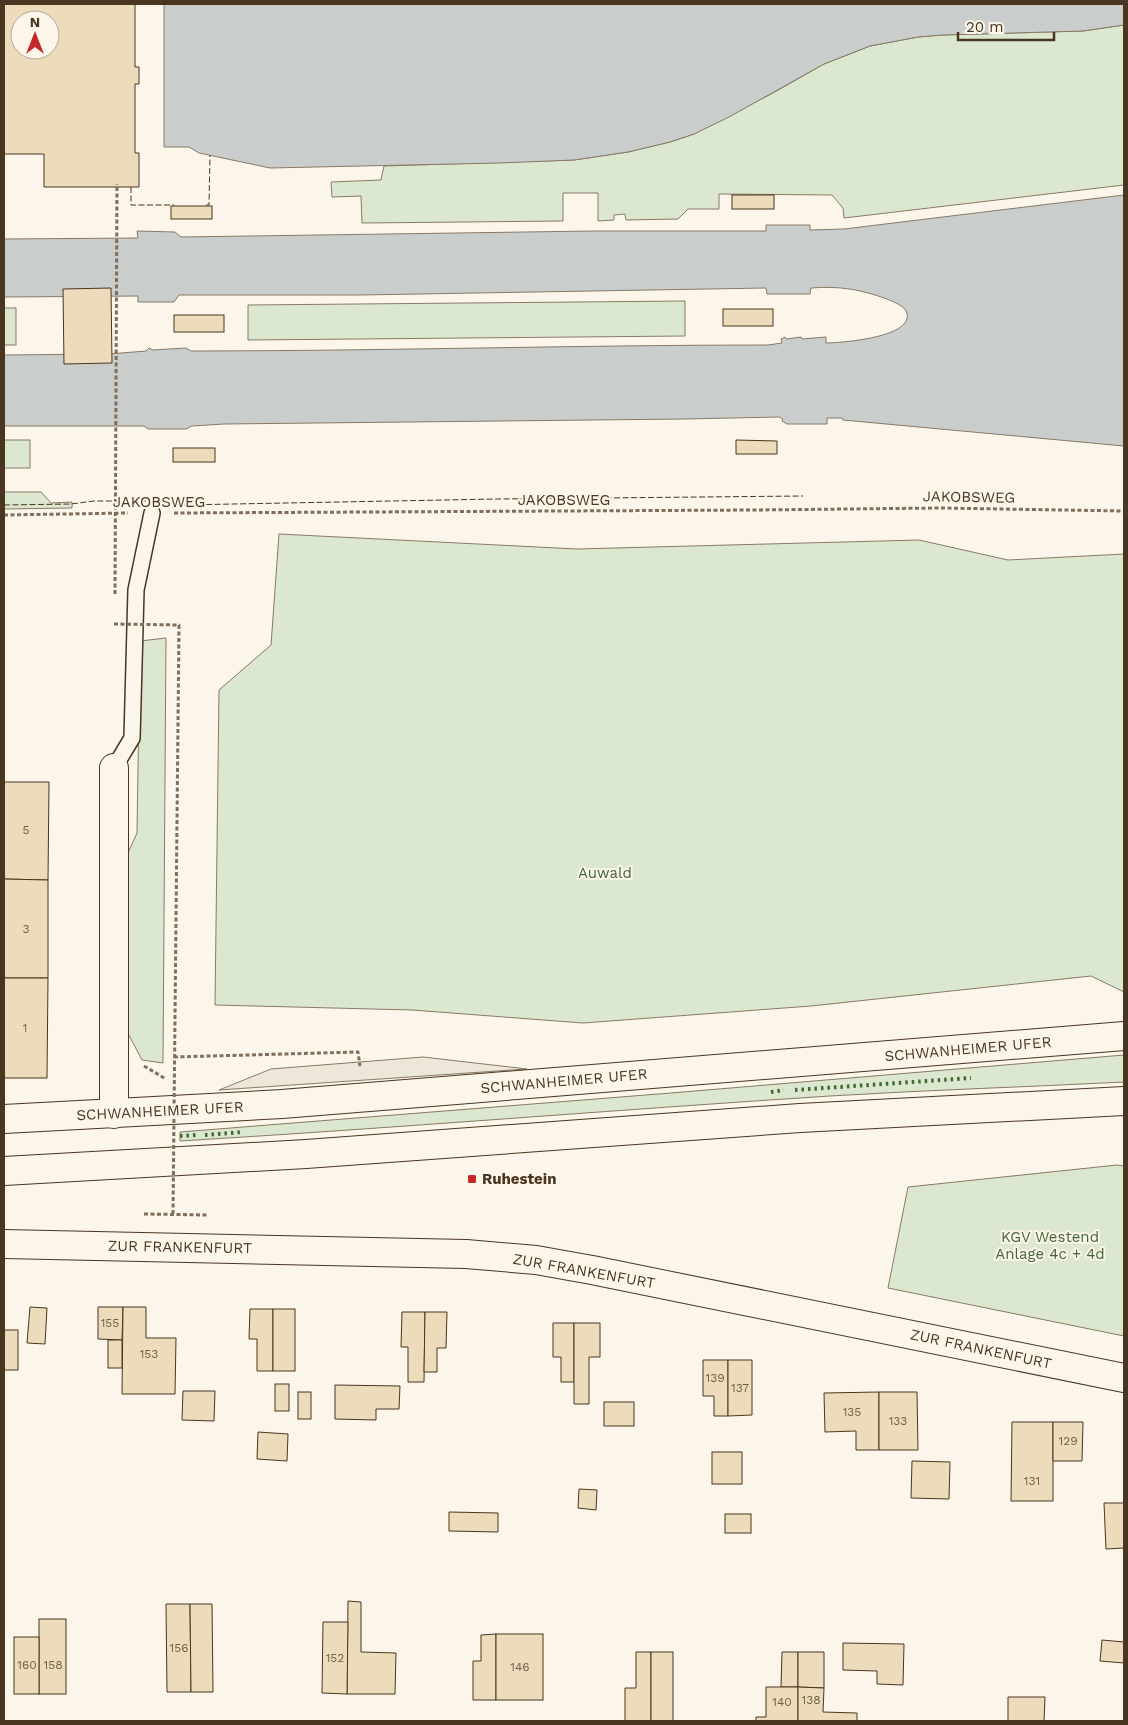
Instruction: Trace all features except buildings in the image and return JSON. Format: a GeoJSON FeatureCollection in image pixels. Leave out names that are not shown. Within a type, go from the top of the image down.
{"type":"FeatureCollection","features":[{"type":"Feature","properties":{"kind":"main road"},"geometry":{"type":"LineString","coordinates":[[114,768],[114,1114]]}},
{"type":"Feature","properties":{"kind":"main road","name":"SCHWANHEIMER UFER"},"geometry":{"type":"LineString","coordinates":[[4,1118],[114,1114],[282,1104],[1124,1036]]}},
{"type":"Feature","properties":{"kind":"main road"},"geometry":{"type":"LineString","coordinates":[[4,1171],[315,1154],[800,1118],[1124,1101]]}},
{"type":"Feature","properties":{"kind":"main road","name":"ZUR FRANKENFURT"},"geometry":{"type":"LineString","coordinates":[[4,1244],[466,1254],[536,1260],[1124,1378]]}},
{"type":"Feature","properties":{"kind":"lane"},"geometry":{"type":"LineString","coordinates":[[114,768],[132,738],[136,590],[152,513]]}},
{"type":"Feature","properties":{"kind":"path"},"geometry":{"type":"LineString","coordinates":[[115,594],[117,184]]}},
{"type":"Feature","properties":{"kind":"path","name":"JAKOBSWEG"},"geometry":{"type":"LineString","coordinates":[[4,515],[940,508],[1124,511]]}},
{"type":"Feature","properties":{"kind":"path"},"geometry":{"type":"LineString","coordinates":[[114,624],[179,625],[173,1214]]}},
{"type":"Feature","properties":{"kind":"path"},"geometry":{"type":"LineString","coordinates":[[114,1039],[140,1064],[166,1079],[176,1078]]}},
{"type":"Feature","properties":{"kind":"path"},"geometry":{"type":"LineString","coordinates":[[174,1057],[358,1052],[360,1066],[351,1067]]}},
{"type":"Feature","properties":{"kind":"green space"},"geometry":{"type":"Polygon","coordinates":[[[1124,25],[1124,185],[844,218],[843,208],[832,195],[719,194],[719,209],[688,209],[678,219],[626,220],[625,214],[614,215],[614,220],[598,221],[598,193],[563,193],[563,221],[362,223],[361,196],[332,197],[331,182],[381,180],[384,166],[574,160],[628,152],[670,142],[694,134],[824,64],[870,46],[918,37],[942,35],[1083,31],[1124,25]]]}},
{"type":"Feature","properties":{"kind":"green space"},"geometry":{"type":"Polygon","coordinates":[[[685,301],[685,336],[248,340],[248,305],[685,301]]]}},
{"type":"Feature","properties":{"kind":"green space"},"geometry":{"type":"Polygon","coordinates":[[[4,308],[16,308],[16,345],[4,345],[4,308]]]}},
{"type":"Feature","properties":{"kind":"green space"},"geometry":{"type":"Polygon","coordinates":[[[4,440],[30,440],[30,468],[4,468],[4,440]]]}},
{"type":"Feature","properties":{"kind":"green space"},"geometry":{"type":"Polygon","coordinates":[[[4,492],[41,492],[51,503],[72,502],[72,508],[4,509],[4,492]]]}},
{"type":"Feature","properties":{"kind":"green space","name":"Auwald"},"geometry":{"type":"Polygon","coordinates":[[[279,534],[577,549],[919,540],[1008,560],[1124,554],[1124,992],[1091,976],[811,1006],[583,1023],[412,1010],[215,1005],[219,690],[271,645],[279,534]]]}},
{"type":"Feature","properties":{"kind":"green space"},"geometry":{"type":"Polygon","coordinates":[[[166,638],[163,1063],[142,1060],[122,1022],[118,875],[137,833],[140,641],[166,638]]]}},
{"type":"Feature","properties":{"kind":"green space"},"geometry":{"type":"Polygon","coordinates":[[[1124,1055],[1124,1082],[830,1096],[180,1141],[180,1132],[1124,1055]]]}},
{"type":"Feature","properties":{"kind":"green space","name":"KGV Westend Anlage 4c + 4d"},"geometry":{"type":"Polygon","coordinates":[[[1117,1165],[1124,1166],[1124,1336],[888,1288],[908,1187],[1117,1165]]]}},
{"type":"Feature","properties":{"kind":"shaded area"},"geometry":{"type":"Polygon","coordinates":[[[164,4],[1124,4],[1124,25],[1083,31],[942,35],[918,37],[870,46],[824,64],[729,117],[694,134],[628,152],[574,160],[270,168],[199,153],[189,147],[164,147],[164,4]]]}},
{"type":"Feature","properties":{"kind":"shaded area"},"geometry":{"type":"Polygon","coordinates":[[[1124,195],[1124,446],[843,420],[842,418],[827,418],[827,424],[787,424],[779,417],[224,424],[192,426],[186,429],[148,429],[144,426],[4,426],[4,355],[109,354],[146,351],[149,348],[153,350],[186,348],[191,351],[263,351],[768,345],[782,343],[781,339],[785,337],[786,339],[801,337],[802,339],[826,337],[826,343],[834,343],[861,340],[890,333],[901,327],[907,320],[906,311],[897,303],[871,294],[830,287],[811,288],[810,294],[767,294],[766,288],[360,295],[179,295],[174,302],[138,302],[138,296],[4,297],[4,239],[138,238],[137,231],[175,232],[181,237],[594,231],[766,231],[766,225],[810,225],[810,230],[844,229],[1124,195]]]}},
{"type":"Feature","properties":{"kind":"shaded area"},"geometry":{"type":"Polygon","coordinates":[[[423,1057],[527,1069],[219,1090],[271,1069],[423,1057]]]}},
{"type":"Feature","properties":{"kind":"hedge"},"geometry":{"type":"LineString","coordinates":[[795,1090],[971,1078]]}},
{"type":"Feature","properties":{"kind":"hedge"},"geometry":{"type":"LineString","coordinates":[[771,1092],[784,1090]]}},
{"type":"Feature","properties":{"kind":"hedge"},"geometry":{"type":"LineString","coordinates":[[205,1135],[242,1132]]}},
{"type":"Feature","properties":{"kind":"hedge"},"geometry":{"type":"LineString","coordinates":[[180,1136],[196,1135]]}},
{"type":"Feature","properties":{"kind":"fence"},"geometry":{"type":"LineString","coordinates":[[206,205],[209,205],[210,155]]}},
{"type":"Feature","properties":{"kind":"fence"},"geometry":{"type":"LineString","coordinates":[[131,187],[131,205],[174,205]]}},
{"type":"Feature","properties":{"kind":"fence"},"geometry":{"type":"LineString","coordinates":[[4,505],[71,504],[94,501],[177,501],[181,505],[803,496]]}},
{"type":"Feature","properties":{"kind":"place","name":"Ruhestein"},"geometry":{"type":"Point","coordinates":[472,1179]}}]}
